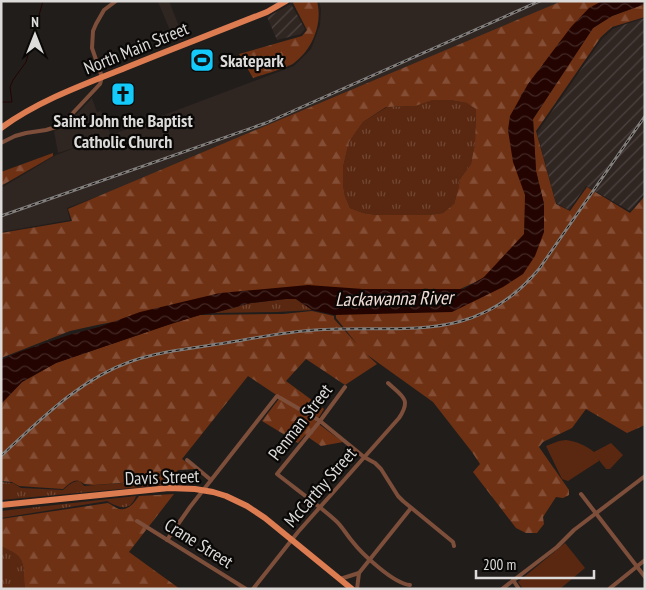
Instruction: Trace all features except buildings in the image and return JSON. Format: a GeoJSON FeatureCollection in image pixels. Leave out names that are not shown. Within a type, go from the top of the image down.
{"type":"FeatureCollection","features":[{"type":"Feature","properties":{"kind":"main road","name":"North Main Street"},"geometry":{"type":"LineString","coordinates":[[1,128],[48,100],[267,12],[286,1]]}},
{"type":"Feature","properties":{"kind":"main road","name":"Davis Street"},"geometry":{"type":"LineString","coordinates":[[1,505],[170,488],[203,490],[226,496],[247,506],[265,518],[340,579],[348,588]]}},
{"type":"Feature","properties":{"kind":"street"},"geometry":{"type":"LineString","coordinates":[[1,143],[20,135],[56,127],[71,115],[100,84],[102,77],[92,48],[93,31],[104,10],[116,1]]}},
{"type":"Feature","properties":{"kind":"street","name":"McCarthy Street"},"geometry":{"type":"LineString","coordinates":[[253,589],[292,540],[399,418],[404,410],[404,398],[388,383]]}},
{"type":"Feature","properties":{"kind":"street","name":"Penman Street"},"geometry":{"type":"LineString","coordinates":[[320,508],[277,474],[345,387]]}},
{"type":"Feature","properties":{"kind":"street"},"geometry":{"type":"LineString","coordinates":[[167,540],[190,506],[277,396],[320,421],[364,457],[375,463],[398,496],[453,542],[454,546]]}},
{"type":"Feature","properties":{"kind":"street","name":"Davis Street"},"geometry":{"type":"LineString","coordinates":[[187,460],[211,480]]}},
{"type":"Feature","properties":{"kind":"street"},"geometry":{"type":"LineString","coordinates":[[502,589],[557,547],[574,530],[645,476]]}},
{"type":"Feature","properties":{"kind":"street"},"geometry":{"type":"LineString","coordinates":[[581,494],[645,577]]}},
{"type":"Feature","properties":{"kind":"street"},"geometry":{"type":"LineString","coordinates":[[320,508],[342,526],[351,540],[369,559],[403,584],[410,585]]}},
{"type":"Feature","properties":{"kind":"street"},"geometry":{"type":"LineString","coordinates":[[357,589],[359,573],[411,508]]}},
{"type":"Feature","properties":{"kind":"street","name":"Crane Street"},"geometry":{"type":"LineString","coordinates":[[137,521],[242,588]]}},
{"type":"Feature","properties":{"kind":"street"},"geometry":{"type":"LineString","coordinates":[[609,589],[645,560]]}},
{"type":"Feature","properties":{"kind":"street"},"geometry":{"type":"LineString","coordinates":[[340,579],[359,573]]}},
{"type":"Feature","properties":{"kind":"street"},"geometry":{"type":"LineString","coordinates":[[513,580],[519,589]]}},
{"type":"Feature","properties":{"kind":"shaded area"},"geometry":{"type":"Polygon","coordinates":[[[169,1],[184,39],[175,42],[158,2],[169,1]]]}},
{"type":"Feature","properties":{"kind":"shaded area"},"geometry":{"type":"Polygon","coordinates":[[[319,1],[564,1],[145,179],[67,208],[70,220],[1,232],[1,188],[56,155],[86,144],[58,153],[54,131],[69,122],[92,98],[97,112],[101,111],[111,135],[294,66],[311,49],[320,25],[321,9],[319,1]]]}},
{"type":"Feature","properties":{"kind":"shaded area"},"geometry":{"type":"Polygon","coordinates":[[[291,4],[305,29],[301,34],[277,40],[267,17],[291,4]]]}},
{"type":"Feature","properties":{"kind":"shaded area"},"geometry":{"type":"Polygon","coordinates":[[[645,18],[645,193],[630,211],[586,186],[569,210],[556,203],[537,133],[602,39],[613,29],[645,18]]]}},
{"type":"Feature","properties":{"kind":"green space"},"geometry":{"type":"Polygon","coordinates":[[[295,1],[317,1],[317,27],[311,44],[300,58],[291,65],[253,78],[239,54],[302,36],[307,30],[293,3],[295,1]]]}},
{"type":"Feature","properties":{"kind":"green space"},"geometry":{"type":"Polygon","coordinates":[[[562,1],[624,1],[553,60],[521,95],[516,134],[529,197],[527,237],[487,277],[460,289],[349,292],[180,309],[70,331],[1,358],[1,233],[72,221],[68,209],[562,1]],[[433,100],[415,106],[386,107],[363,122],[349,142],[343,167],[343,185],[350,208],[363,213],[377,215],[429,215],[443,213],[454,204],[460,179],[471,164],[475,143],[476,109],[467,103],[433,100]]]}},
{"type":"Feature","properties":{"kind":"green space"},"geometry":{"type":"Polygon","coordinates":[[[645,4],[645,17],[612,27],[601,37],[536,131],[556,204],[570,211],[587,187],[630,213],[645,196],[645,425],[627,433],[586,409],[572,428],[543,442],[539,447],[569,490],[569,495],[563,498],[556,497],[543,517],[544,524],[537,533],[526,533],[516,528],[473,472],[480,464],[433,402],[366,354],[377,364],[345,385],[306,359],[286,381],[324,409],[316,422],[343,442],[321,446],[305,435],[298,443],[262,421],[281,396],[248,376],[182,459],[196,469],[178,470],[174,475],[174,479],[93,485],[84,484],[76,480],[63,489],[19,486],[12,482],[1,481],[1,404],[22,382],[56,363],[200,315],[283,314],[312,311],[334,316],[334,319],[357,344],[336,318],[336,314],[503,287],[544,204],[536,171],[533,119],[593,28],[612,16],[645,4]]]}},
{"type":"Feature","properties":{"kind":"green space"},"geometry":{"type":"Polygon","coordinates":[[[433,100],[468,103],[476,109],[475,143],[471,164],[460,179],[454,204],[443,213],[429,215],[377,215],[363,213],[350,208],[343,185],[343,167],[349,142],[363,122],[387,107],[414,106],[433,100]]]}},
{"type":"Feature","properties":{"kind":"green space"},"geometry":{"type":"Polygon","coordinates":[[[53,153],[53,156],[1,186],[1,172],[53,153]]]}},
{"type":"Feature","properties":{"kind":"green space"},"geometry":{"type":"Polygon","coordinates":[[[296,299],[312,310],[214,313],[251,303],[296,299]]]}},
{"type":"Feature","properties":{"kind":"green space"},"geometry":{"type":"Polygon","coordinates":[[[566,440],[588,447],[594,452],[611,443],[623,455],[610,469],[606,469],[598,459],[599,461],[568,481],[562,479],[546,446],[566,440]]]}},
{"type":"Feature","properties":{"kind":"green space"},"geometry":{"type":"Polygon","coordinates":[[[175,479],[175,484],[1,500],[1,482],[13,483],[21,488],[63,490],[77,481],[80,481],[84,486],[175,479]]]}},
{"type":"Feature","properties":{"kind":"green space"},"geometry":{"type":"Polygon","coordinates":[[[174,494],[129,552],[180,589],[25,589],[21,560],[1,546],[1,519],[108,503],[125,509],[139,496],[174,494]]]}},
{"type":"Feature","properties":{"kind":"green space"},"geometry":{"type":"Polygon","coordinates":[[[136,496],[131,505],[124,507],[107,501],[1,518],[1,511],[136,496]]]}},
{"type":"Feature","properties":{"kind":"green space"},"geometry":{"type":"Polygon","coordinates":[[[565,543],[585,568],[560,589],[523,589],[518,582],[565,543]]]}},
{"type":"Feature","properties":{"kind":"green space"},"geometry":{"type":"Polygon","coordinates":[[[1,546],[21,560],[25,589],[1,589],[1,546]]]}},
{"type":"Feature","properties":{"kind":"water","name":"Lackawanna River"},"geometry":{"type":"Polygon","coordinates":[[[602,1],[645,1],[645,4],[612,16],[593,28],[533,119],[536,171],[544,204],[544,232],[535,256],[523,274],[503,287],[452,312],[334,315],[312,310],[296,299],[286,299],[251,303],[200,315],[56,363],[22,382],[1,404],[1,360],[19,352],[140,312],[220,293],[308,285],[363,289],[464,289],[484,277],[524,234],[525,195],[513,162],[508,130],[510,116],[528,84],[571,27],[589,8],[602,1]]]}},
{"type":"Feature","properties":{"kind":"waterway"},"geometry":{"type":"LineString","coordinates":[[1,102],[12,102],[10,87],[26,62],[43,1]]}},
{"type":"Feature","properties":{"kind":"railway"},"geometry":{"type":"LineString","coordinates":[[1,216],[266,123],[540,1]]}},
{"type":"Feature","properties":{"kind":"railway"},"geometry":{"type":"LineString","coordinates":[[1,456],[46,414],[78,389],[95,378],[132,361],[178,350],[304,331],[436,326],[463,321],[489,310],[515,293],[539,269],[645,116]]}},
{"type":"Feature","properties":{"kind":"place","name":"Skatepark"},"geometry":{"type":"Point","coordinates":[202,60]}},
{"type":"Feature","properties":{"kind":"place","name":"Saint John the Baptist Catholic Church"},"geometry":{"type":"Point","coordinates":[123,94]}}]}
